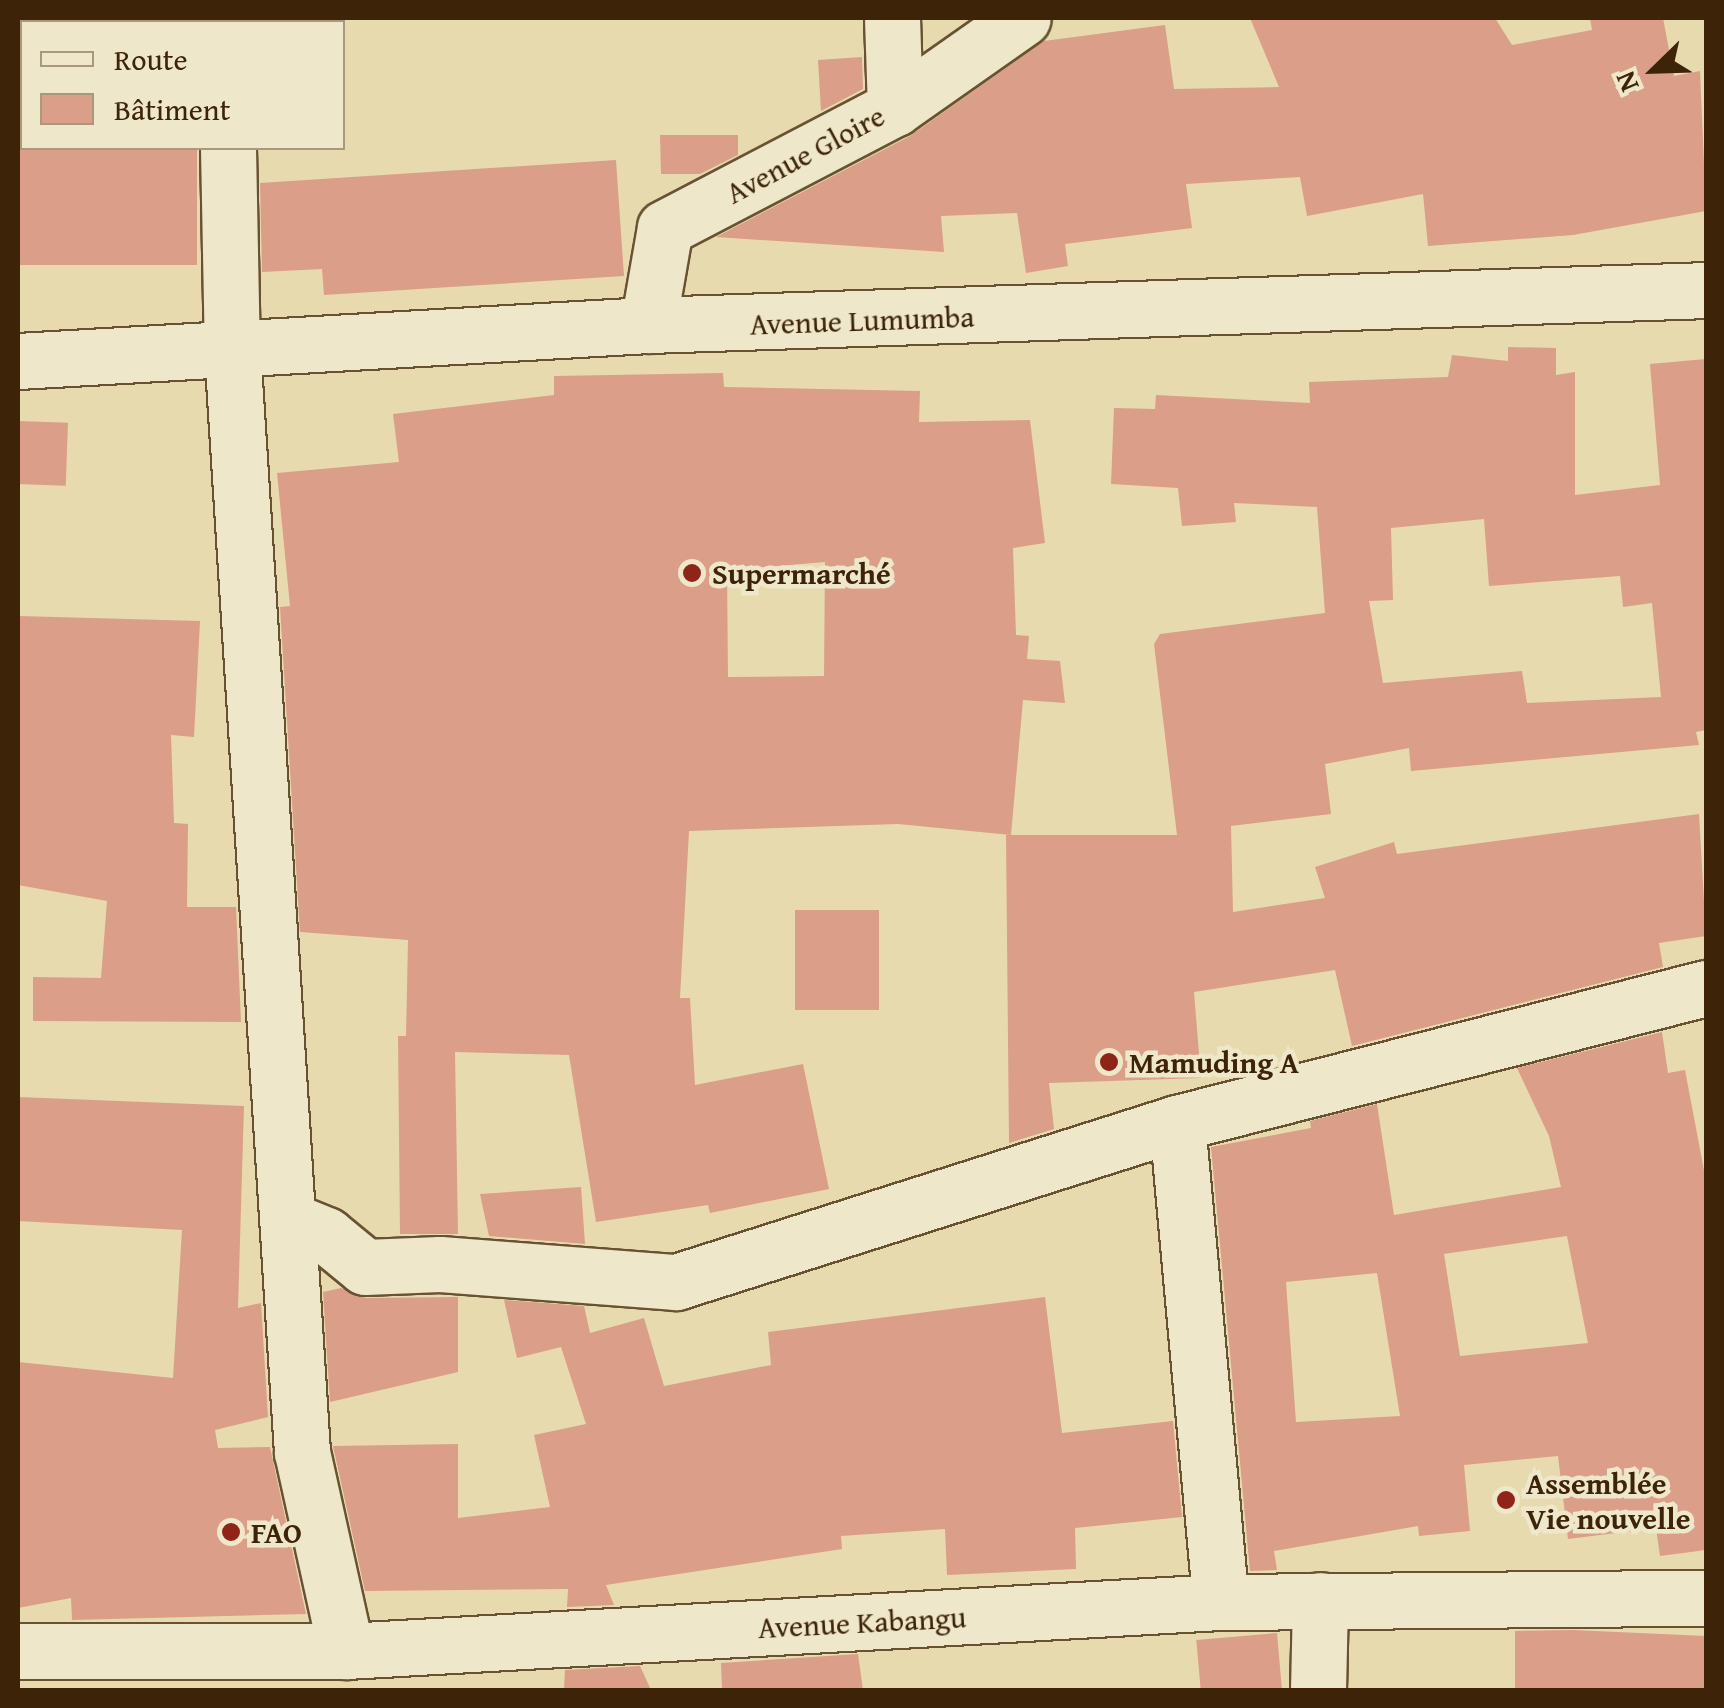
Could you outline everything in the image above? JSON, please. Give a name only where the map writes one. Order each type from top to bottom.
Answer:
[{"type":"street","points":[[892,18],[895,108]]},
{"type":"street","name":"Avenue Gloire","points":[[648,325],[665,228],[895,108],[1023,18]]},
{"type":"street","points":[[228,150],[232,348],[302,1452],[346,1650]]},
{"type":"street","name":"Avenue Lumumba","points":[[18,361],[648,325],[1706,290]]},
{"type":"street","points":[[288,1220],[326,1236],[365,1267],[440,1264],[676,1282],[1177,1123],[1706,988]]},
{"type":"street","points":[[1177,1123],[1222,1602]]},
{"type":"street","name":"Avenue Kabangu","points":[[18,1650],[346,1650],[1222,1602],[1706,1598]]},
{"type":"street","points":[[1318,1690],[1320,1600]]},
{"type":"building","points":[[1250,18],[1495,18],[1512,45],[1592,30],[1590,18],[1663,18],[1674,76],[1700,71],[1706,211],[1573,235],[1428,246],[1423,194],[1307,216],[1300,177],[1186,184],[1192,228],[1065,244],[1068,266],[1026,273],[1017,213],[941,216],[944,252],[716,237],[910,136],[1044,41],[1165,25],[1174,89],[1279,87]]},
{"type":"building","points":[[862,57],[863,89],[821,111],[818,60]]},
{"type":"building","points":[[660,135],[738,135],[738,155],[700,174],[661,174]]},
{"type":"building","points":[[18,148],[197,150],[197,265],[18,265]]},
{"type":"building","points":[[616,160],[624,276],[324,295],[322,269],[262,272],[260,183]]},
{"type":"building","points":[[1508,347],[1556,348],[1556,375],[1575,372],[1575,495],[1660,485],[1650,364],[1706,359],[1706,730],[1696,732],[1699,745],[1411,771],[1409,748],[1325,764],[1331,814],[1231,826],[1233,912],[1325,898],[1315,867],[1394,842],[1397,854],[1699,814],[1706,936],[1659,943],[1663,967],[1352,1046],[1335,970],[1194,992],[1201,1078],[1049,1083],[1054,1129],[1009,1143],[1006,835],[1177,835],[1154,644],[1160,634],[1325,613],[1317,507],[1234,503],[1236,522],[1182,526],[1178,488],[1111,484],[1114,408],[1155,409],[1156,395],[1310,403],[1309,382],[1448,377],[1452,355],[1508,361]],"holes":[[[1484,519],[1489,586],[1620,576],[1623,607],[1652,603],[1661,697],[1527,703],[1522,671],[1383,683],[1369,601],[1393,600],[1391,528]]]},
{"type":"building","points":[[723,373],[724,387],[920,391],[919,422],[1030,420],[1045,543],[1013,548],[1016,635],[1029,636],[1027,659],[1060,661],[1065,703],[1023,700],[1011,835],[898,824],[689,831],[680,998],[690,998],[695,1085],[803,1064],[829,1189],[710,1213],[708,1205],[596,1222],[569,1055],[455,1052],[458,1234],[400,1234],[398,1036],[406,1036],[408,940],[300,932],[280,607],[290,606],[277,473],[399,462],[393,414],[554,395],[554,376]],"holes":[[[825,562],[824,676],[728,677],[727,570]]]},
{"type":"building","points":[[18,421],[68,423],[66,486],[18,484]]},
{"type":"building","points":[[18,616],[200,621],[194,737],[171,735],[174,823],[188,824],[187,907],[236,907],[241,1022],[33,1021],[33,977],[101,978],[107,901],[18,885]]},
{"type":"building","points":[[795,910],[879,910],[879,1010],[795,1010]]},
{"type":"building","points":[[1662,1032],[1668,1073],[1685,1070],[1706,1181],[1706,1550],[1660,1556],[1656,1528],[1568,1539],[1558,1456],[1464,1465],[1470,1531],[1419,1536],[1418,1526],[1274,1551],[1277,1570],[1250,1571],[1211,1147],[1311,1128],[1310,1121],[1377,1104],[1394,1215],[1561,1187],[1549,1136],[1517,1068]],"holes":[[[1567,1236],[1588,1343],[1460,1356],[1444,1254]],[[1377,1273],[1400,1416],[1296,1422],[1286,1282]]]},
{"type":"building","points":[[18,1097],[244,1106],[238,1308],[261,1303],[268,1417],[215,1430],[218,1448],[270,1447],[306,1614],[72,1620],[71,1598],[18,1608],[18,1362],[173,1378],[182,1230],[18,1221]]},
{"type":"building","points":[[581,1187],[585,1244],[489,1236],[480,1194]]},
{"type":"building","points":[[341,1288],[366,1298],[458,1297],[458,1372],[330,1402],[323,1292]]},
{"type":"building","points":[[1045,1297],[1062,1433],[1173,1421],[1182,1517],[1075,1528],[1076,1569],[947,1575],[945,1529],[841,1536],[842,1549],[606,1585],[614,1605],[567,1607],[568,1589],[365,1591],[333,1446],[458,1444],[458,1518],[550,1507],[534,1435],[586,1424],[561,1347],[517,1358],[504,1300],[584,1306],[590,1333],[644,1318],[664,1386],[771,1365],[768,1332]]},
{"type":"building","points":[[1515,1631],[1706,1636],[1706,1690],[1515,1690]]},
{"type":"building","points":[[1277,1633],[1282,1690],[1201,1690],[1196,1640]]},
{"type":"building","points":[[858,1654],[863,1690],[722,1690],[721,1663]]},
{"type":"building","points":[[640,1666],[651,1690],[564,1690],[565,1670]]},
{"type":"place","name":"Supermarché","points":[[692,573]]},
{"type":"place","name":"Mamuding A","points":[[1109,1062]]},
{"type":"place","name":"Assemblée Vie nouvelle","points":[[1506,1500]]},
{"type":"place","name":"FAO","points":[[231,1532]]}]
